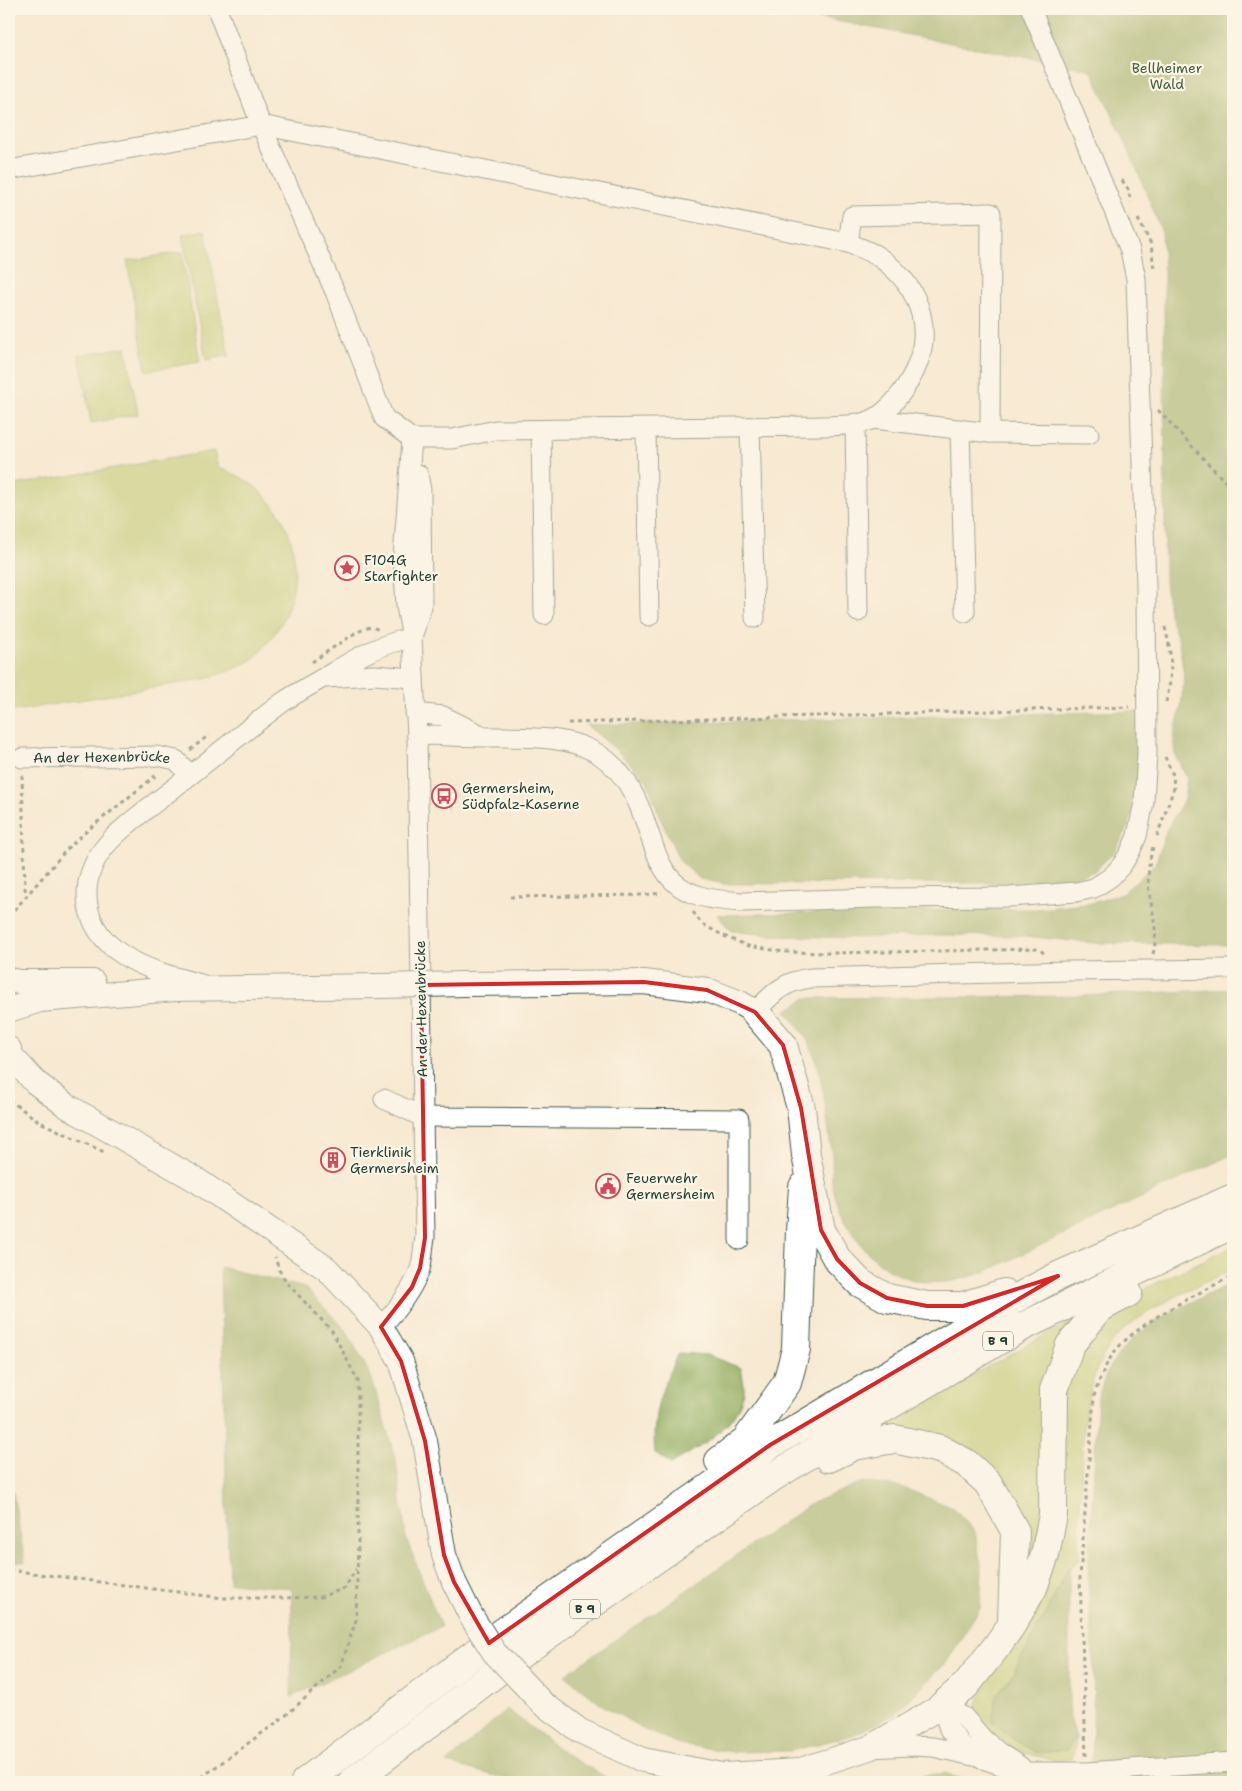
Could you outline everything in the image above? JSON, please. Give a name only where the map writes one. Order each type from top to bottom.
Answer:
[{"type":"highway","name":"B 9","points":[[755,1012],[784,1045],[801,1108],[806,1155],[821,1230],[837,1259],[860,1283],[887,1298],[926,1306],[963,1306],[1058,1276]]},
{"type":"highway","name":"B 9","points":[[646,1531],[698,1477],[746,1440],[787,1384],[796,1349],[800,1231],[806,1155]]},
{"type":"highway","name":"B 9","points":[[305,1782],[499,1635],[770,1445],[1013,1300],[1058,1276],[1233,1198]]},
{"type":"highway","name":"B 9","points":[[352,1782],[522,1653],[773,1477],[881,1410],[1018,1329],[1233,1224]]},
{"type":"highway","points":[[942,1706],[966,1685],[1011,1626],[1032,1588],[1045,1555],[1053,1515],[1054,1390],[1070,1345],[1100,1308],[1233,1238]]},
{"type":"highway","name":"B 9","points":[[773,1477],[822,1462],[854,1446],[894,1439],[940,1449],[966,1463],[988,1483],[1015,1531],[1011,1626]]},
{"type":"main road","name":"B 9","points":[[9,980],[19,982],[93,982],[175,989]]},
{"type":"main road","name":"B 9","points":[[9,1010],[40,1000],[175,989],[644,982],[707,990],[740,1003],[755,1012]]},
{"type":"main road","points":[[9,1049],[11,1056],[35,1082],[67,1106],[198,1181],[327,1269],[381,1327],[401,1361],[426,1441],[444,1555],[454,1582],[471,1616],[494,1652],[542,1703],[580,1731],[643,1760],[722,1775],[798,1771],[869,1748],[942,1706]]},
{"type":"main road","points":[[9,1078],[34,1099],[58,1114],[87,1129],[158,1158]]},
{"type":"street","points":[[9,170],[261,125],[848,243],[877,256],[898,272],[913,291],[922,316],[924,343],[918,367],[905,389],[890,406],[874,418],[854,424],[646,429],[496,430],[452,439],[412,439],[384,418],[336,294],[261,125],[217,9]]},
{"type":"street","points":[[417,736],[554,738],[590,749],[607,760],[622,776],[635,796],[661,866],[678,885],[693,894],[709,899],[741,902],[1040,896],[1094,888],[1111,877],[1122,865],[1137,836],[1144,792],[1147,754],[1146,586],[1136,279],[1130,250],[1031,9]]},
{"type":"street","points":[[848,243],[852,216],[991,213],[990,433]]},
{"type":"street","points":[[874,418],[990,433],[1089,434]]},
{"type":"street","points":[[854,424],[858,612]]},
{"type":"street","points":[[750,427],[755,618]]},
{"type":"street","points":[[646,429],[648,616]]},
{"type":"street","points":[[960,429],[964,612]]},
{"type":"street","points":[[541,430],[544,616]]},
{"type":"street","points":[[212,988],[163,973],[124,956],[111,946],[94,924],[87,905],[89,878],[108,842],[134,819],[276,707],[303,689],[370,651],[394,641],[412,638],[422,606],[422,577],[421,490],[412,439]]},
{"type":"street","name":"An der Hexenbrücke","points":[[381,1327],[397,1310],[412,1287],[420,1268],[425,1238],[417,736],[412,638]]},
{"type":"street","points":[[323,678],[374,674],[414,678]]},
{"type":"street","points":[[415,713],[443,716],[485,737]]},
{"type":"street","name":"An der Hexenbrücke","points":[[22,758],[157,756],[176,760],[186,779]]},
{"type":"street","points":[[755,1012],[782,986],[797,980],[832,977],[1068,971],[1233,969]]},
{"type":"street","points":[[384,1099],[423,1117],[739,1119],[739,1240]]},
{"type":"street","points":[[942,1706],[964,1717],[984,1740],[1030,1772]]},
{"type":"street","points":[[942,1706],[949,1729],[961,1744],[983,1760]]},
{"type":"street","points":[[869,1748],[933,1747],[1012,1770],[1030,1772],[1086,1772],[1233,1762]]},
{"type":"path","points":[[1140,403],[1153,404],[1233,490]]},
{"type":"path","points":[[567,722],[1146,707]]},
{"type":"path","points":[[22,758],[25,889],[28,894]]},
{"type":"path","points":[[9,916],[68,848],[176,760]]},
{"type":"path","points":[[510,897],[657,894],[669,891],[678,885],[692,911],[702,924],[748,946],[784,952],[831,953],[1038,949],[1068,971]]},
{"type":"path","points":[[9,1100],[40,1122],[112,1156]]},
{"type":"path","points":[[274,1252],[282,1258]]},
{"type":"path","points":[[195,1782],[284,1717],[341,1666],[356,1620],[358,1381],[332,1331],[287,1283],[278,1270]]},
{"type":"path","points":[[1086,1772],[1080,1576],[1094,1396],[1102,1373],[1110,1359],[1130,1335],[1197,1294],[1233,1276]]},
{"type":"path","points":[[9,1570],[223,1598],[282,1598],[321,1597],[345,1588],[357,1568]]},
{"type":"highlighted area","points":[[644,982],[707,990],[755,1012],[783,1045],[801,1108],[821,1230],[837,1259],[860,1283],[887,1298],[927,1306],[963,1306],[1058,1276],[770,1445],[489,1643],[454,1582],[444,1555],[425,1441],[401,1361],[381,1327],[412,1287],[420,1268],[425,1238],[421,985]]},
{"type":"green space","name":"Bellheimer Wald","points":[[774,9],[1233,9],[1233,945],[1094,943],[1023,936],[939,935],[856,938],[778,936],[731,931],[717,915],[1036,909],[1088,904],[1122,894],[1155,864],[1167,829],[1184,800],[1187,778],[1175,755],[1174,736],[1181,707],[1184,676],[1179,642],[1169,614],[1165,581],[1164,272],[1162,232],[1129,150],[1091,70]]},
{"type":"green space","points":[[205,230],[229,356],[206,360],[182,235]]},
{"type":"green space","points":[[182,252],[200,362],[146,371],[127,261]]},
{"type":"green space","points":[[126,347],[138,414],[91,423],[79,355]]},
{"type":"green space","points":[[214,451],[218,468],[244,479],[265,496],[281,516],[291,540],[295,565],[293,591],[284,617],[269,641],[256,656],[246,663],[205,679],[9,712],[9,486]]},
{"type":"green space","points":[[1138,711],[1137,790],[1129,826],[1114,852],[1095,871],[1061,881],[992,883],[724,884],[700,879],[680,861],[661,820],[647,781],[613,747],[586,725]]},
{"type":"green space","points":[[1233,989],[1233,1154],[987,1271],[960,1279],[943,1282],[922,1282],[903,1276],[885,1267],[856,1239],[845,1221],[832,1183],[832,1156],[825,1106],[821,1080],[814,1055],[806,1037],[786,1011],[806,998],[1079,996]]},
{"type":"green space","points":[[1233,1246],[1233,1269],[1171,1299],[1136,1320],[1119,1334],[1106,1351],[1097,1369],[1090,1389],[1086,1410],[1081,1474],[1078,1561],[1060,1583],[1048,1610],[1024,1654],[996,1696],[1067,1750],[1076,1737],[1074,1752],[1071,1759],[1057,1761],[1025,1753],[1011,1747],[984,1727],[976,1707],[985,1682],[998,1667],[1025,1627],[1069,1364],[1121,1300]]},
{"type":"green space","points":[[220,1267],[305,1288],[346,1330],[371,1376],[396,1461],[406,1538],[441,1627],[291,1697],[292,1588],[229,1583]]},
{"type":"green space","points":[[1233,1283],[1233,1782],[1090,1782],[1092,1772],[1094,1673],[1088,1578],[1098,1397],[1114,1360],[1142,1332],[1171,1313]]},
{"type":"green space","points":[[1077,1317],[1032,1578],[1004,1490],[875,1430]]},
{"type":"green space","points":[[678,1353],[707,1355],[741,1368],[744,1392],[740,1405],[725,1426],[705,1443],[671,1464],[655,1453],[654,1439],[659,1401]]},
{"type":"green space","points":[[862,1482],[901,1487],[954,1508],[975,1532],[982,1570],[980,1608],[946,1663],[894,1715],[853,1735],[791,1751],[732,1752],[679,1744],[645,1730],[599,1703],[565,1675],[812,1503]]},
{"type":"green space","points":[[12,1487],[25,1562],[9,1562],[9,1491]]},
{"type":"green space","points":[[1069,1567],[1069,1714],[1076,1737],[1067,1750],[1037,1753],[1014,1740],[992,1721],[996,1696],[1009,1680],[1048,1610]]},
{"type":"green space","points":[[507,1709],[568,1756],[615,1782],[518,1782],[447,1763]]},
{"type":"green space","points":[[945,1773],[970,1782],[899,1782],[926,1775]]},
{"type":"place","name":"F104G Starfighter","points":[[347,568]]},
{"type":"place","name":"Germersheim, Südpfalz-Kaserne","points":[[444,796]]},
{"type":"place","name":"Tierklinik Germersheim","points":[[333,1160]]},
{"type":"place","name":"Feuerwehr Germersheim","points":[[608,1186]]}]
